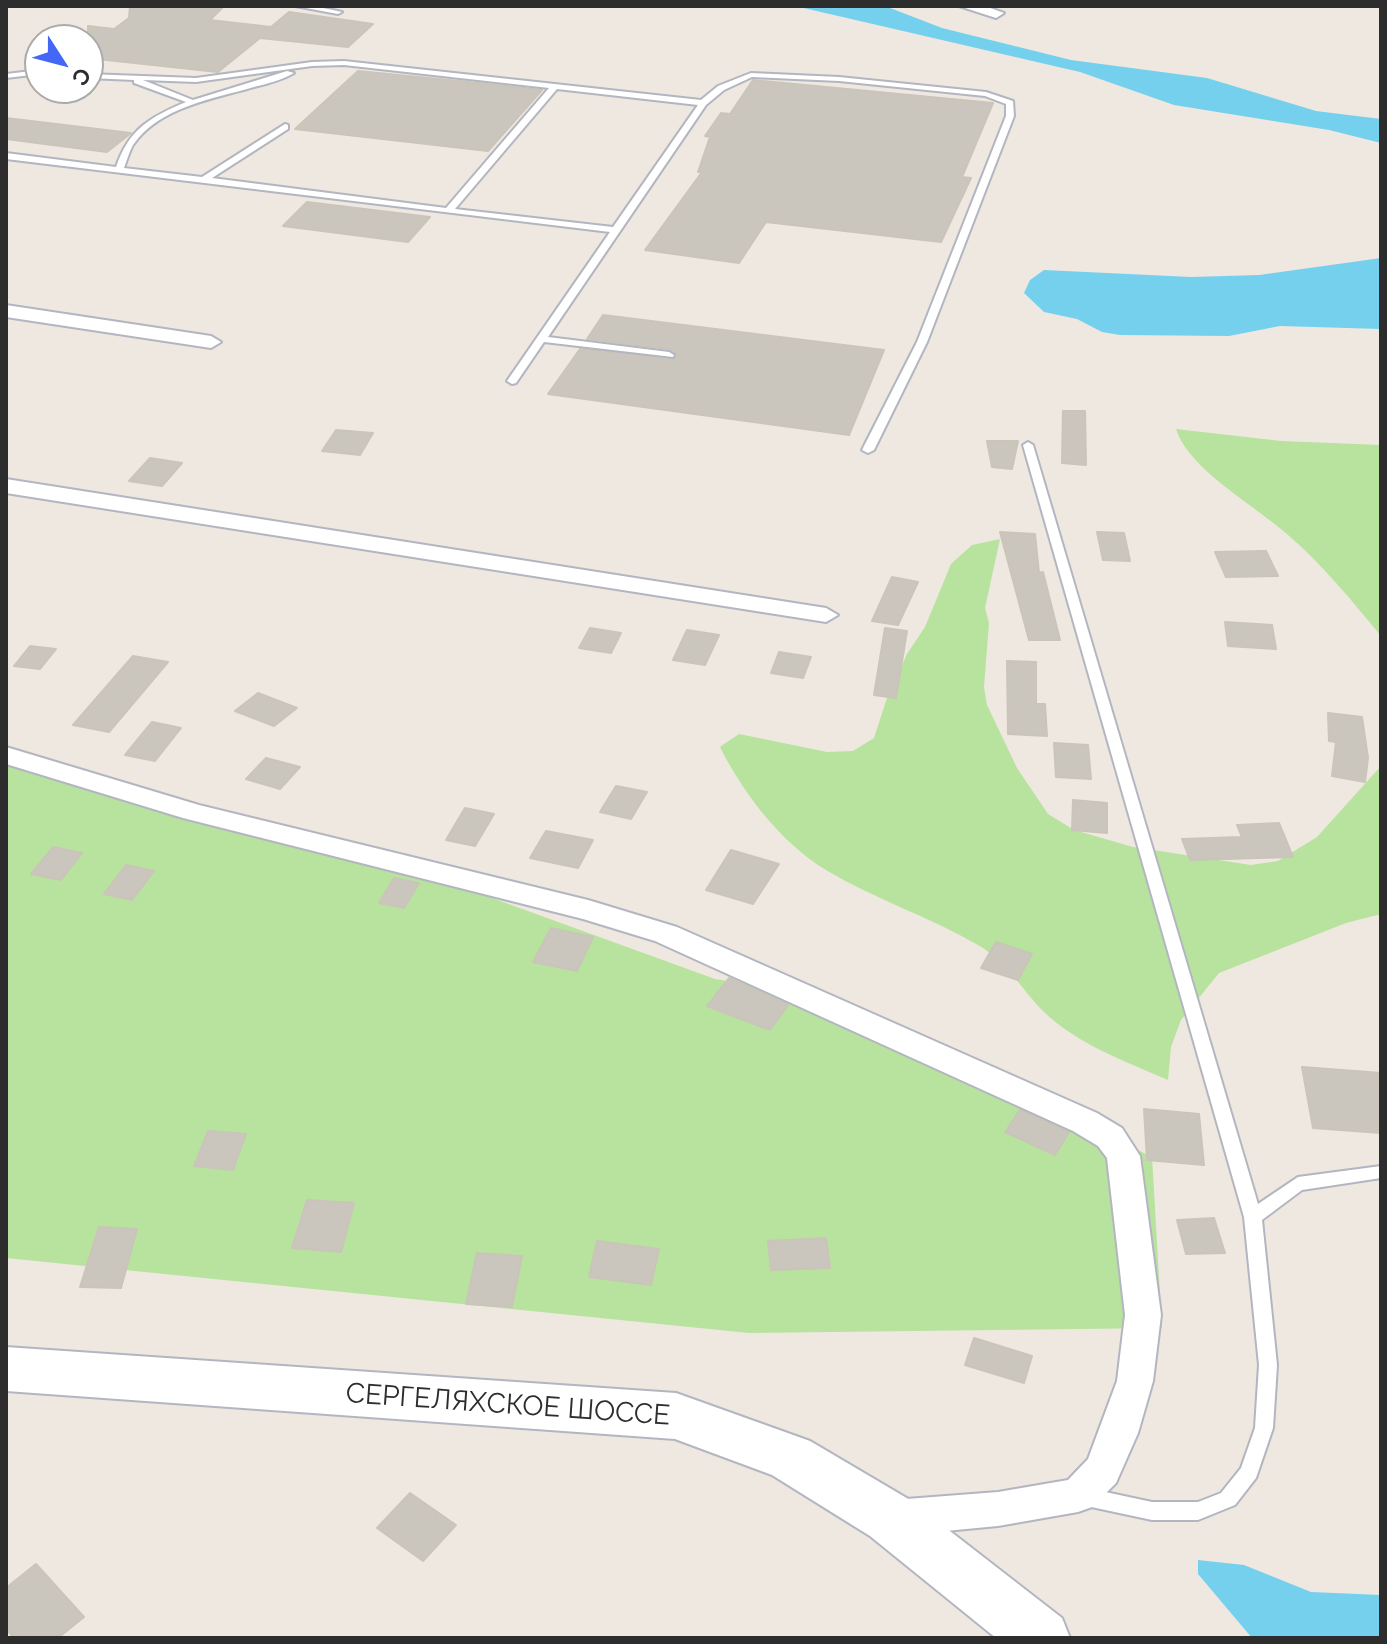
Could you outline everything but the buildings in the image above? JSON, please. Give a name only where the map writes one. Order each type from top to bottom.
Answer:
[{"type":"main road","name":"СЕРГЕЛЯХСКОЕ ШОССЕ","points":[[6,1369],[676,1416],[791,1458],[890,1518],[1041,1638]]},
{"type":"street","points":[[966,6],[996,13]]},
{"type":"street","points":[[6,311],[211,342]]},
{"type":"street","points":[[6,486],[826,615]]},
{"type":"street","points":[[6,755],[193,812],[588,910],[666,934],[1085,1122],[1110,1137],[1123,1156],[1143,1315],[1135,1381],[1119,1433],[1102,1471],[1078,1495],[998,1509],[890,1518]]},
{"type":"lane","points":[[299,6],[338,12]]},
{"type":"lane","points":[[119,170],[122,151],[148,125],[189,100],[260,86],[312,64]]},
{"type":"lane","points":[[104,77],[196,80],[312,64],[399,68],[703,103]]},
{"type":"lane","points":[[512,381],[703,103],[721,88],[751,75],[839,79],[986,94],[1010,103],[1010,116],[922,342],[868,450]]},
{"type":"lane","points":[[132,79],[189,100]]},
{"type":"lane","points":[[448,211],[554,88]]},
{"type":"lane","points":[[204,180],[285,127]]},
{"type":"lane","points":[[6,156],[616,230]]},
{"type":"lane","points":[[542,339],[669,355]]},
{"type":"lane","points":[[1028,445],[1253,1217],[1268,1365],[1264,1428],[1249,1472],[1228,1499],[1198,1511],[1152,1511],[1078,1495]]},
{"type":"lane","points":[[1253,1217],[1298,1184],[1381,1172]]},
{"type":"green space","points":[[1176,429],[1281,441],[1381,445],[1381,636],[1301,547],[1194,459]]},
{"type":"green space","points":[[1000,539],[985,608],[989,623],[984,687],[987,705],[1017,768],[1048,814],[1074,830],[1133,847],[1251,865],[1278,861],[1317,837],[1381,766],[1381,914],[1346,923],[1219,973],[1181,1020],[1171,1047],[1168,1080],[1070,1033],[1042,1010],[988,951],[844,880],[809,859],[765,816],[720,747],[739,734],[827,752],[853,751],[874,738],[886,701],[907,654],[925,627],[951,564],[972,545]]},
{"type":"green space","points":[[6,754],[448,882],[715,979],[787,990],[896,1030],[1152,1157],[1162,1328],[749,1333],[6,1258]]},
{"type":"water","points":[[795,6],[885,6],[942,28],[1071,60],[1207,78],[1316,111],[1381,119],[1381,143],[1329,130],[1174,105],[1080,72]]},
{"type":"water","points":[[1381,258],[1381,329],[1280,326],[1229,336],[1120,335],[1102,332],[1077,319],[1044,312],[1024,293],[1030,280],[1044,270],[1191,277],[1259,275]]},
{"type":"water","points":[[1198,1560],[1244,1565],[1311,1592],[1381,1595],[1381,1638],[1252,1638],[1198,1574]]}]
